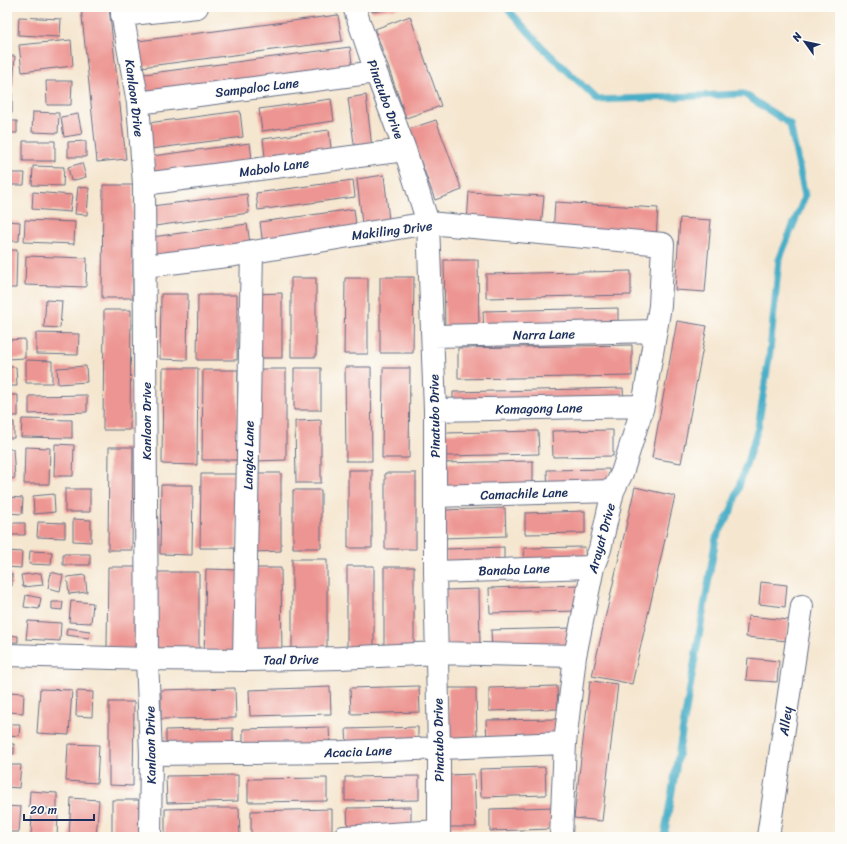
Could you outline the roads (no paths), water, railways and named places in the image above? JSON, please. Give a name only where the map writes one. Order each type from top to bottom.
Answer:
[{"type":"street","points":[[122,11],[197,7]]},
{"type":"street","name":"Pinatubo Drive","points":[[354,7],[405,150],[428,224],[435,410],[435,572],[439,748],[439,834]]},
{"type":"street","name":"Kanlaon Drive","points":[[122,11],[138,103],[144,184],[147,659],[151,754],[150,837]]},
{"type":"street","name":"Sampaloc Lane","points":[[138,103],[376,72]]},
{"type":"street","name":"Mabolo Lane","points":[[144,184],[405,150]]},
{"type":"street","name":"Makiling Drive","points":[[145,266],[428,224],[664,244]]},
{"type":"street","name":"Arayat Drive","points":[[561,837],[565,743],[575,656],[593,567],[600,549],[613,491],[622,473],[643,406],[660,306],[664,244]]},
{"type":"street","name":"Langka Lane","points":[[244,660],[252,251]]},
{"type":"street","name":"Narra Lane","points":[[433,336],[655,331]]},
{"type":"street","name":"Kamagong Lane","points":[[435,410],[643,406]]},
{"type":"street","name":"Camachile Lane","points":[[435,496],[613,491]]},
{"type":"street","name":"Banaba Lane","points":[[435,572],[593,567]]},
{"type":"street","name":"Alley","points":[[768,837],[802,606]]},
{"type":"street","name":"Taal Drive","points":[[7,656],[244,660],[340,658],[437,653],[575,656]]},
{"type":"street","name":"Acacia Lane","points":[[151,754],[341,752],[565,743]]},
{"type":"street","points":[[344,837],[439,834]]},
{"type":"waterway","points":[[506,7],[543,48],[598,100],[744,94],[790,124],[805,196],[779,260],[770,351],[758,428],[731,511],[716,538],[664,837]]}]
